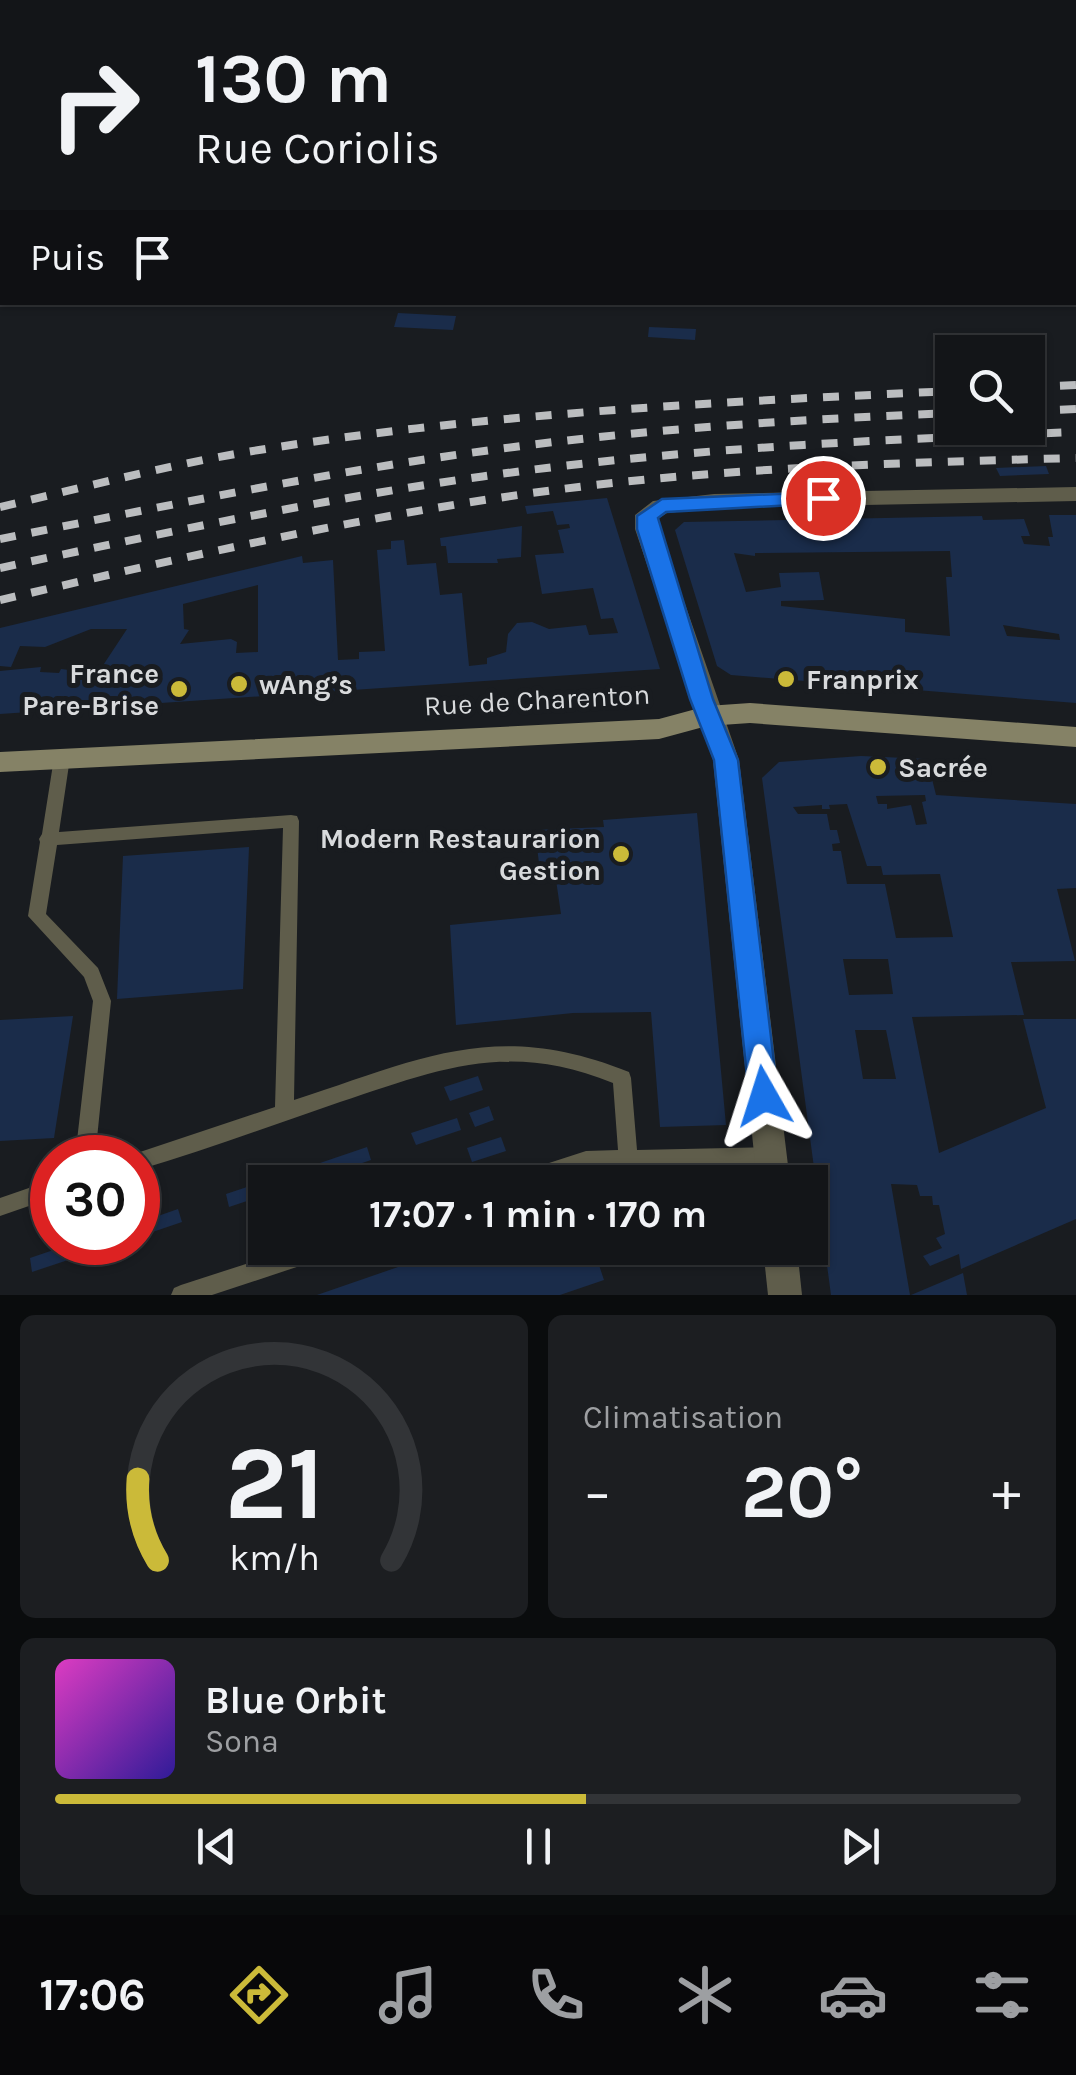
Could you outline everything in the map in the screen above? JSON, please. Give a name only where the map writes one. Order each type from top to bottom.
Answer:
[{"type":"main road","name":"Rue de Charenton","points":[[0,762],[659,729],[708,716],[750,714],[1076,736]]},
{"type":"street","points":[[772,1165],[726,760],[647,529],[647,516],[662,506],[714,501],[1076,494]]},
{"type":"street","points":[[782,1265],[785,1295]]},
{"type":"lane","points":[[62,758],[36,916],[92,973],[102,1001],[87,1135]]},
{"type":"lane","points":[[47,839],[292,821],[284,1112]]},
{"type":"lane","points":[[160,1154],[438,1061],[478,1052],[538,1054],[573,1060],[622,1078],[628,1159]]},
{"type":"lane","points":[[571,1165],[586,1160],[628,1159],[714,1165]]},
{"type":"lane","points":[[0,1207],[30,1197]]},
{"type":"lane","points":[[181,1295],[272,1265]]},
{"type":"building","points":[[398,313],[456,316],[453,330],[394,327]]},
{"type":"building","points":[[649,327],[696,329],[695,340],[648,337]]},
{"type":"building","points":[[1046,466],[1049,474],[1000,476],[996,468]]},
{"type":"building","points":[[607,498],[660,669],[0,714],[0,671],[41,667],[40,672],[59,673],[73,664],[91,667],[87,674],[96,676],[127,629],[91,629],[45,647],[20,646],[11,667],[0,666],[0,628],[302,556],[303,563],[333,560],[338,660],[359,659],[359,652],[385,651],[377,550],[391,549],[391,541],[404,540],[407,565],[436,563],[440,595],[462,593],[469,666],[487,664],[487,658],[506,652],[508,634],[517,623],[532,622],[549,629],[586,625],[589,635],[618,633],[613,618],[601,619],[593,588],[542,594],[535,555],[564,553],[558,530],[570,528],[569,524],[557,525],[553,511],[527,514],[525,506]],"holes":[[[258,585],[258,652],[236,653],[237,642],[231,639],[180,644],[189,630],[184,629],[183,604]]]},
{"type":"building","points":[[1049,515],[1076,515],[1076,703],[731,675],[717,666],[675,530],[684,522],[982,516],[983,520],[1024,519],[1030,536],[1021,536],[1024,544],[1050,546],[1048,537],[1053,537]],"holes":[[[950,551],[952,577],[946,577],[950,636],[905,632],[905,619],[781,606],[781,601],[824,600],[819,572],[779,573],[781,587],[746,592],[734,553],[755,556]],[[1003,625],[1059,634],[1060,640],[1007,636]]]},
{"type":"building","points":[[522,526],[521,557],[497,559],[498,563],[448,563],[446,546],[441,546],[440,538]]},
{"type":"building","points":[[861,756],[927,759],[936,795],[1076,804],[1076,888],[1057,889],[1075,961],[1011,962],[1024,1015],[912,1017],[939,1153],[1046,1108],[1023,1019],[1076,1019],[1076,1219],[961,1269],[959,1254],[930,1266],[923,1256],[942,1248],[936,1238],[945,1234],[939,1205],[933,1205],[932,1196],[920,1196],[917,1185],[891,1184],[910,1295],[831,1295],[827,1265],[828,1165],[814,1165],[762,778],[779,762]],"holes":[[[925,795],[926,801],[922,802],[927,824],[916,825],[911,805],[887,809],[887,804],[878,804],[876,796]],[[847,804],[867,866],[881,866],[883,875],[940,874],[953,937],[896,938],[885,884],[847,884],[841,851],[833,851],[832,844],[840,843],[837,830],[830,830],[827,814],[798,814],[793,807],[822,805],[822,809],[830,809],[829,805]],[[843,959],[888,959],[893,994],[849,995]],[[855,1030],[886,1030],[896,1079],[863,1079]]]},
{"type":"building","points":[[697,813],[726,1125],[660,1127],[651,1012],[573,1013],[456,1025],[450,925],[561,914],[556,880],[541,880],[535,830],[604,827],[603,820]]},
{"type":"building","points":[[249,847],[243,989],[117,999],[123,856]]},
{"type":"building","points":[[73,1016],[54,1135],[0,1141],[0,1020]]},
{"type":"building","points":[[478,1076],[483,1090],[450,1101],[444,1087]]},
{"type":"building","points":[[489,1106],[494,1120],[475,1127],[469,1113]]},
{"type":"building","points":[[457,1118],[461,1130],[416,1145],[411,1133]]},
{"type":"building","points":[[501,1137],[506,1151],[472,1162],[467,1148]]},
{"type":"building","points":[[367,1147],[371,1160],[356,1165],[320,1163]]},
{"type":"building","points":[[248,1187],[248,1201],[229,1207],[226,1194]]},
{"type":"building","points":[[178,1209],[182,1222],[160,1230],[160,1215]]},
{"type":"building","points":[[31,1265],[53,1265],[32,1272]]},
{"type":"building","points":[[404,1265],[599,1265],[604,1280],[560,1295],[317,1295]]},
{"type":"building","points":[[963,1273],[967,1295],[911,1295]]},
{"type":"railway","points":[[1045,386],[1076,385]]},
{"type":"railway","points":[[0,507],[226,456],[345,437],[518,418],[935,392]]},
{"type":"railway","points":[[1045,410],[1076,409]]},
{"type":"railway","points":[[0,539],[320,477],[514,447],[733,425],[935,414]]},
{"type":"railway","points":[[0,568],[330,501],[530,470],[734,450],[1076,432]]},
{"type":"railway","points":[[0,600],[323,529],[518,495],[727,473],[1076,458]]},
{"type":"place","name":"Franprix","points":[[786,679]]},
{"type":"place","name":"wAng’s","points":[[239,684]]},
{"type":"place","name":"France Pare-Brise","points":[[179,689]]},
{"type":"place","name":"Sacrée","points":[[878,767]]},
{"type":"place","name":"Modern Restaurarion Gestion","points":[[621,854]]},
{"type":"route","points":[[764,1096],[726,760],[702,699],[647,529],[647,516],[662,506],[823,498]]}]
